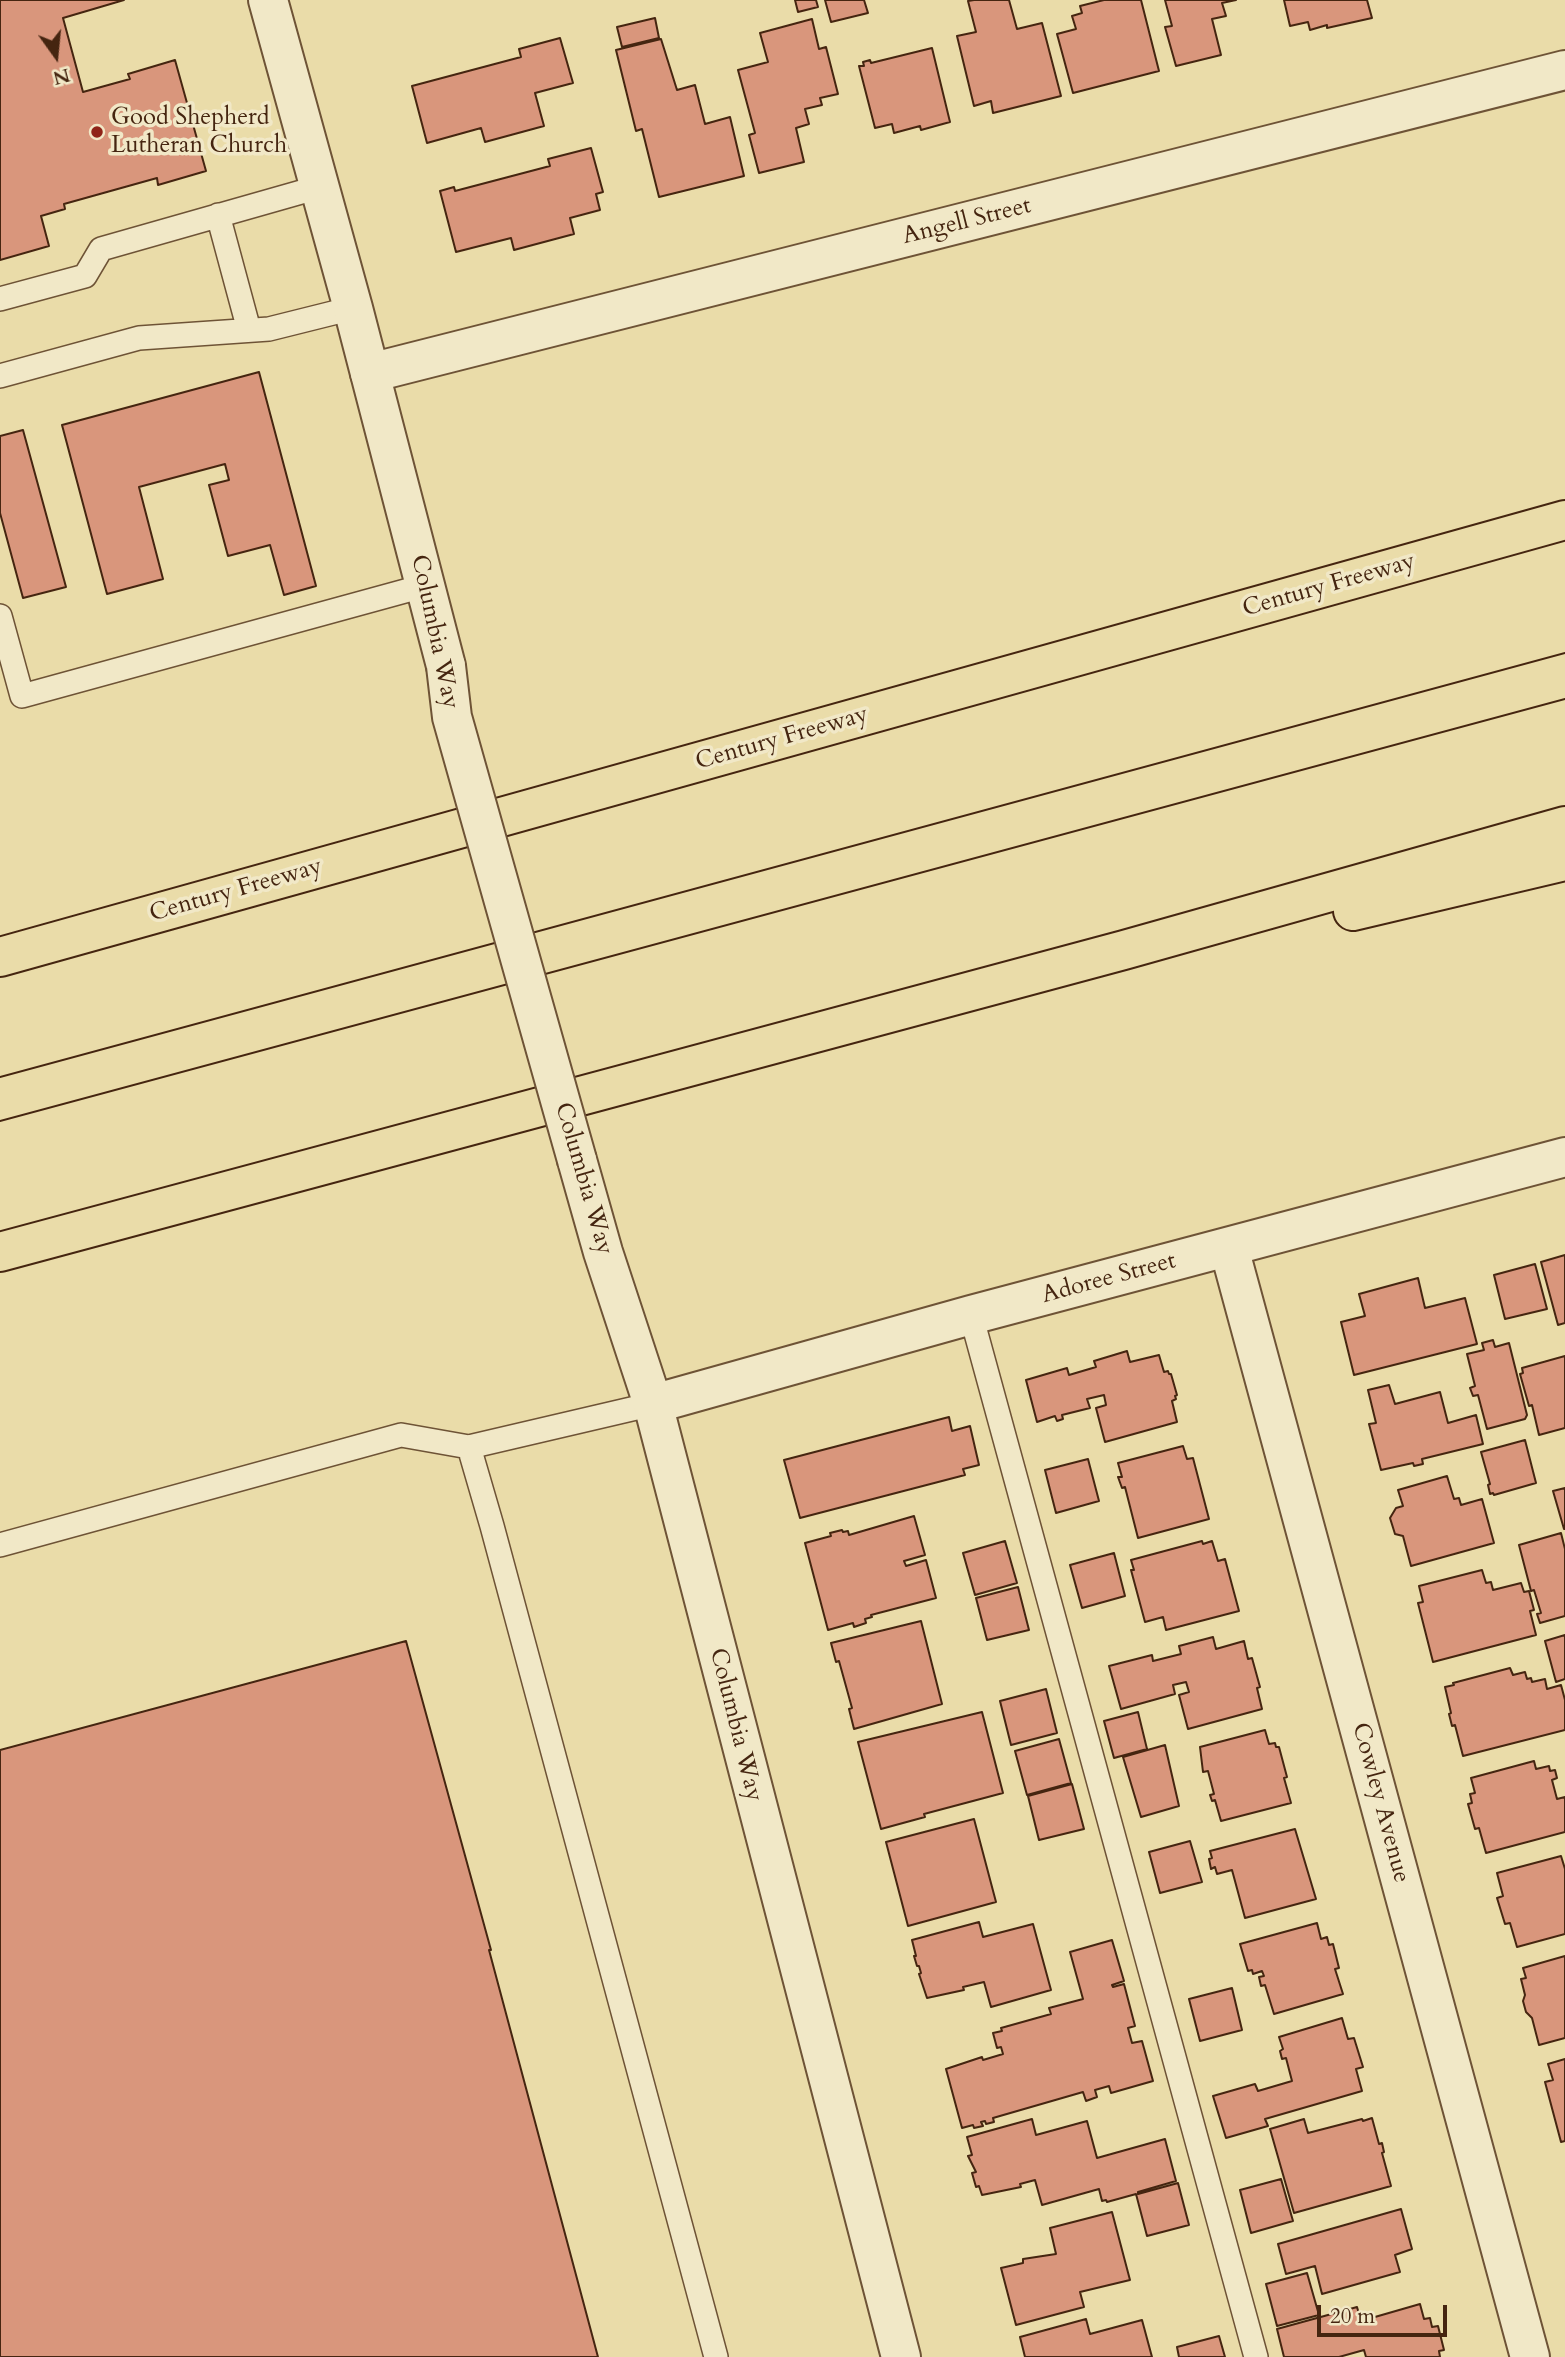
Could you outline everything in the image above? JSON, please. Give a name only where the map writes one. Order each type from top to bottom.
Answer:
[{"type":"highway","name":"Century Freeway","points":[[0,957],[1565,520]]},
{"type":"highway","points":[[0,1252],[1124,950],[1565,826]]},
{"type":"highway","points":[[1124,950],[1217,943],[1565,862]]},
{"type":"street","name":"Columbia Way","points":[[268,0],[427,585],[446,666],[452,717],[603,1252],[653,1404],[901,2357]]},
{"type":"street","name":"Angell Street","points":[[370,373],[1565,70]]},
{"type":"street","name":"Adoree Street","points":[[653,1404],[971,1315],[1565,1157]]},
{"type":"street","name":"Cowley Avenue","points":[[1229,1248],[1530,2357]]},
{"type":"lane","points":[[0,299],[85,276],[101,249],[319,187]]},
{"type":"lane","points":[[218,215],[249,330]]},
{"type":"lane","points":[[0,376],[139,338],[269,330],[353,309]]},
{"type":"lane","points":[[0,616],[22,695],[427,585]]},
{"type":"lane","points":[[971,1315],[1256,2357]]},
{"type":"lane","points":[[0,1545],[401,1435],[469,1447],[653,1404]]},
{"type":"lane","points":[[469,1447],[716,2357]]},
{"type":"building","name":"Good Shepherd Lutheran Church","points":[[0,0],[124,0],[63,18],[83,92],[130,79],[128,74],[175,60],[206,171],[158,185],[157,178],[64,204],[65,209],[41,216],[49,246],[0,260]]},
{"type":"building","points":[[795,0],[816,0],[818,7],[798,12]]},
{"type":"building","points":[[825,0],[864,0],[868,13],[831,22]]},
{"type":"building","points":[[1009,0],[1017,29],[1042,23],[1061,96],[993,113],[991,101],[974,106],[957,36],[976,32],[968,1]]},
{"type":"building","points":[[1104,0],[1141,0],[1159,71],[1073,93],[1057,34],[1076,29],[1072,16],[1082,13],[1080,6]]},
{"type":"building","points":[[1165,0],[1236,0],[1222,3],[1226,16],[1212,19],[1221,55],[1176,66],[1165,27],[1172,26]]},
{"type":"building","points":[[1284,0],[1367,0],[1372,18],[1310,30],[1308,22],[1290,26]]},
{"type":"building","points":[[655,18],[659,38],[622,47],[617,27]]},
{"type":"building","points":[[812,19],[819,49],[826,47],[838,94],[820,98],[822,105],[805,109],[809,124],[796,128],[804,162],[759,173],[749,135],[755,133],[738,70],[768,62],[760,33]]},
{"type":"building","points":[[560,38],[573,83],[535,93],[544,126],[485,142],[481,128],[427,143],[412,86],[521,57],[519,49]]},
{"type":"building","points":[[661,39],[677,90],[695,85],[705,124],[730,117],[744,176],[659,197],[642,129],[636,131],[616,50]]},
{"type":"building","points":[[932,48],[950,122],[921,130],[920,126],[894,133],[892,124],[875,128],[859,66],[864,66],[863,62],[870,60],[871,63]]},
{"type":"building","points":[[591,148],[603,192],[596,194],[600,210],[570,218],[574,234],[514,250],[511,238],[456,252],[440,191],[454,187],[455,191],[550,166],[548,159]]},
{"type":"building","points":[[259,372],[316,586],[284,595],[270,545],[228,556],[209,485],[229,480],[225,464],[139,487],[163,579],[107,594],[62,425]]},
{"type":"building","points":[[23,430],[66,587],[23,598],[0,513],[0,436]]},
{"type":"building","points":[[1565,1255],[1565,1323],[1558,1325],[1541,1262]]},
{"type":"building","points":[[1535,1264],[1547,1309],[1505,1319],[1494,1275]]},
{"type":"building","points":[[1418,1278],[1425,1308],[1465,1298],[1477,1344],[1354,1375],[1341,1322],[1365,1316],[1359,1294]]},
{"type":"building","points":[[1493,1340],[1495,1347],[1509,1343],[1527,1415],[1525,1419],[1487,1429],[1478,1395],[1473,1396],[1470,1388],[1475,1386],[1467,1354],[1484,1350],[1482,1343]]},
{"type":"building","points":[[1127,1351],[1130,1362],[1159,1355],[1164,1372],[1171,1374],[1177,1395],[1172,1401],[1177,1422],[1105,1442],[1096,1408],[1106,1405],[1104,1395],[1087,1399],[1090,1408],[1062,1415],[1063,1419],[1057,1421],[1055,1416],[1037,1422],[1026,1380],[1067,1368],[1069,1375],[1096,1367],[1094,1361]]},
{"type":"building","points":[[1565,1356],[1565,1428],[1539,1435],[1532,1405],[1529,1406],[1520,1374],[1523,1373],[1522,1368]]},
{"type":"building","points":[[1389,1385],[1395,1404],[1440,1392],[1448,1423],[1476,1415],[1483,1444],[1422,1459],[1423,1464],[1414,1466],[1413,1463],[1381,1470],[1369,1424],[1376,1423],[1368,1390]]},
{"type":"building","points":[[949,1417],[952,1431],[970,1426],[979,1465],[963,1469],[965,1475],[800,1518],[784,1460]]},
{"type":"building","points":[[1525,1440],[1536,1483],[1490,1494],[1481,1452]]},
{"type":"building","points":[[1183,1446],[1187,1459],[1193,1458],[1209,1519],[1138,1538],[1125,1487],[1122,1488],[1118,1477],[1122,1477],[1118,1463]]},
{"type":"building","points":[[1088,1459],[1099,1501],[1056,1513],[1045,1470]]},
{"type":"building","points":[[1447,1476],[1454,1499],[1459,1498],[1461,1505],[1482,1499],[1494,1543],[1411,1566],[1403,1536],[1395,1534],[1390,1518],[1396,1508],[1403,1506],[1398,1490]]},
{"type":"building","points":[[1565,1488],[1565,1529],[1564,1529],[1553,1491]]},
{"type":"building","points":[[914,1516],[925,1555],[904,1561],[906,1566],[926,1560],[936,1598],[871,1615],[872,1617],[865,1619],[866,1623],[854,1627],[853,1623],[828,1630],[805,1543],[842,1530],[848,1531],[849,1535]]},
{"type":"building","points":[[1561,1533],[1565,1549],[1565,1616],[1540,1623],[1537,1614],[1541,1613],[1534,1590],[1531,1591],[1519,1545]]},
{"type":"building","points":[[1005,1541],[1017,1583],[975,1595],[963,1553]]},
{"type":"building","points":[[1202,1541],[1203,1544],[1212,1541],[1218,1561],[1225,1559],[1239,1611],[1166,1630],[1163,1617],[1145,1622],[1131,1570],[1134,1570],[1131,1560]]},
{"type":"building","points":[[1114,1553],[1125,1596],[1082,1608],[1070,1565]]},
{"type":"building","points":[[1482,1570],[1486,1583],[1491,1582],[1493,1590],[1521,1583],[1524,1592],[1529,1591],[1534,1610],[1530,1611],[1536,1635],[1433,1662],[1418,1603],[1423,1602],[1419,1586]]},
{"type":"building","points":[[1018,1587],[1029,1630],[987,1640],[976,1598]]},
{"type":"building","points":[[921,1621],[942,1704],[854,1729],[849,1709],[852,1708],[831,1643]]},
{"type":"building","points":[[1565,1635],[1565,1679],[1556,1682],[1545,1641]]},
{"type":"building","points":[[1213,1637],[1216,1649],[1244,1641],[1248,1659],[1252,1658],[1260,1687],[1257,1688],[1262,1709],[1188,1729],[1179,1695],[1189,1692],[1186,1682],[1173,1685],[1175,1694],[1121,1709],[1109,1666],[1152,1655],[1153,1661],[1181,1654],[1179,1646]]},
{"type":"building","points":[[406,1641],[598,2357],[0,2357],[0,1750]]},
{"type":"building","points":[[1510,1668],[1513,1675],[1525,1672],[1527,1679],[1531,1678],[1532,1682],[1545,1679],[1547,1689],[1561,1685],[1565,1700],[1565,1730],[1463,1756],[1455,1725],[1452,1726],[1445,1687]]},
{"type":"building","points":[[1046,1689],[1057,1733],[1011,1745],[1000,1701]]},
{"type":"building","points":[[982,1712],[1003,1793],[924,1814],[925,1817],[881,1829],[858,1742]]},
{"type":"building","points":[[1138,1712],[1147,1749],[1114,1758],[1104,1721]]},
{"type":"building","points":[[1265,1730],[1269,1744],[1275,1743],[1276,1747],[1279,1747],[1291,1803],[1221,1821],[1215,1800],[1212,1801],[1210,1795],[1214,1794],[1208,1771],[1203,1772],[1200,1747]]},
{"type":"building","points":[[1059,1739],[1071,1783],[1027,1795],[1015,1751]]},
{"type":"building","points":[[1165,1745],[1179,1806],[1141,1817],[1123,1757]]},
{"type":"building","points":[[1534,1761],[1536,1769],[1549,1766],[1550,1771],[1555,1770],[1557,1778],[1552,1780],[1557,1799],[1565,1797],[1565,1832],[1486,1853],[1468,1804],[1472,1803],[1470,1794],[1475,1793],[1471,1778]]},
{"type":"building","points":[[1072,1784],[1084,1829],[1039,1840],[1028,1796]]},
{"type":"building","points":[[974,1819],[996,1902],[908,1926],[886,1842]]},
{"type":"building","points":[[1295,1829],[1316,1899],[1245,1918],[1232,1870],[1217,1874],[1215,1867],[1211,1869],[1210,1851]]},
{"type":"building","points":[[1190,1841],[1202,1882],[1160,1893],[1149,1852]]},
{"type":"building","points":[[1561,1856],[1565,1869],[1565,1934],[1517,1947],[1510,1923],[1505,1924],[1497,1898],[1503,1896],[1497,1873]]},
{"type":"building","points":[[979,1922],[983,1937],[1033,1924],[1051,1990],[991,2007],[984,1982],[963,1987],[964,1990],[927,1998],[912,1940]]},
{"type":"building","points":[[1317,1923],[1321,1939],[1327,1937],[1329,1945],[1333,1944],[1339,1968],[1335,1969],[1343,1994],[1274,2014],[1265,1985],[1261,1986],[1259,1977],[1264,1976],[1262,1971],[1253,1974],[1252,1970],[1248,1971],[1240,1944]]},
{"type":"building","points":[[1112,1940],[1124,1981],[1112,1985],[1124,1984],[1135,2026],[1128,2028],[1132,2043],[1142,2041],[1153,2081],[1111,2093],[1109,2086],[1095,2090],[1097,2097],[1086,2101],[1083,2092],[993,2118],[994,2122],[981,2122],[983,2126],[962,2128],[946,2069],[982,2057],[983,2060],[1003,2054],[1001,2047],[997,2048],[993,2033],[1002,2031],[1001,2028],[1051,2014],[1049,2008],[1083,1999],[1070,1952]]},
{"type":"building","points":[[1565,1956],[1565,2038],[1539,2045],[1532,2018],[1526,2012],[1523,2001],[1525,1995],[1521,1979],[1526,1978],[1523,1968]]},
{"type":"building","points":[[1232,1988],[1242,2030],[1200,2041],[1189,1999]]},
{"type":"building","points":[[1342,2018],[1348,2039],[1354,2038],[1363,2067],[1356,2069],[1362,2091],[1265,2119],[1268,2126],[1226,2138],[1213,2096],[1255,2084],[1258,2091],[1292,2081],[1286,2058],[1282,2059],[1280,2051],[1283,2049],[1279,2037]]},
{"type":"building","points":[[1565,2059],[1565,2141],[1561,2142],[1545,2082],[1553,2080],[1548,2064]]},
{"type":"building","points":[[1372,2118],[1379,2144],[1382,2143],[1391,2186],[1294,2213],[1270,2129],[1304,2119],[1308,2133]]},
{"type":"building","points":[[1032,2119],[1036,2135],[1087,2121],[1097,2158],[1165,2139],[1176,2181],[1138,2194],[1178,2183],[1189,2225],[1147,2236],[1136,2194],[1107,2202],[1102,2201],[1099,2189],[1042,2205],[1035,2180],[1020,2184],[1021,2187],[982,2195],[979,2186],[976,2187],[972,2173],[976,2172],[968,2156],[972,2155],[967,2137]]},
{"type":"building","points":[[1281,2179],[1293,2221],[1251,2233],[1240,2190]]},
{"type":"building","points":[[1401,2209],[1412,2249],[1395,2255],[1400,2272],[1322,2294],[1315,2266],[1286,2274],[1278,2244]]},
{"type":"building","points":[[1112,2212],[1130,2280],[1080,2292],[1084,2307],[1016,2325],[1001,2268],[1023,2263],[1023,2259],[1056,2254],[1050,2228]]},
{"type":"building","points":[[1307,2273],[1319,2315],[1277,2326],[1266,2284]]},
{"type":"building","points":[[1420,2304],[1424,2319],[1430,2318],[1432,2327],[1438,2326],[1444,2350],[1439,2351],[1440,2357],[1366,2357],[1364,2350],[1339,2357],[1284,2357],[1277,2329],[1357,2307],[1361,2321]]},
{"type":"building","points":[[1086,2319],[1090,2334],[1142,2320],[1152,2357],[1025,2357],[1020,2337]]},
{"type":"building","points":[[1219,2336],[1225,2357],[1179,2357],[1177,2347]]},
{"type":"tram line","points":[[0,1077],[1565,653]]},
{"type":"tram line","points":[[0,1121],[1565,699]]},
{"type":"place","name":"Good Shepherd Lutheran Church","points":[[97,132]]}]
